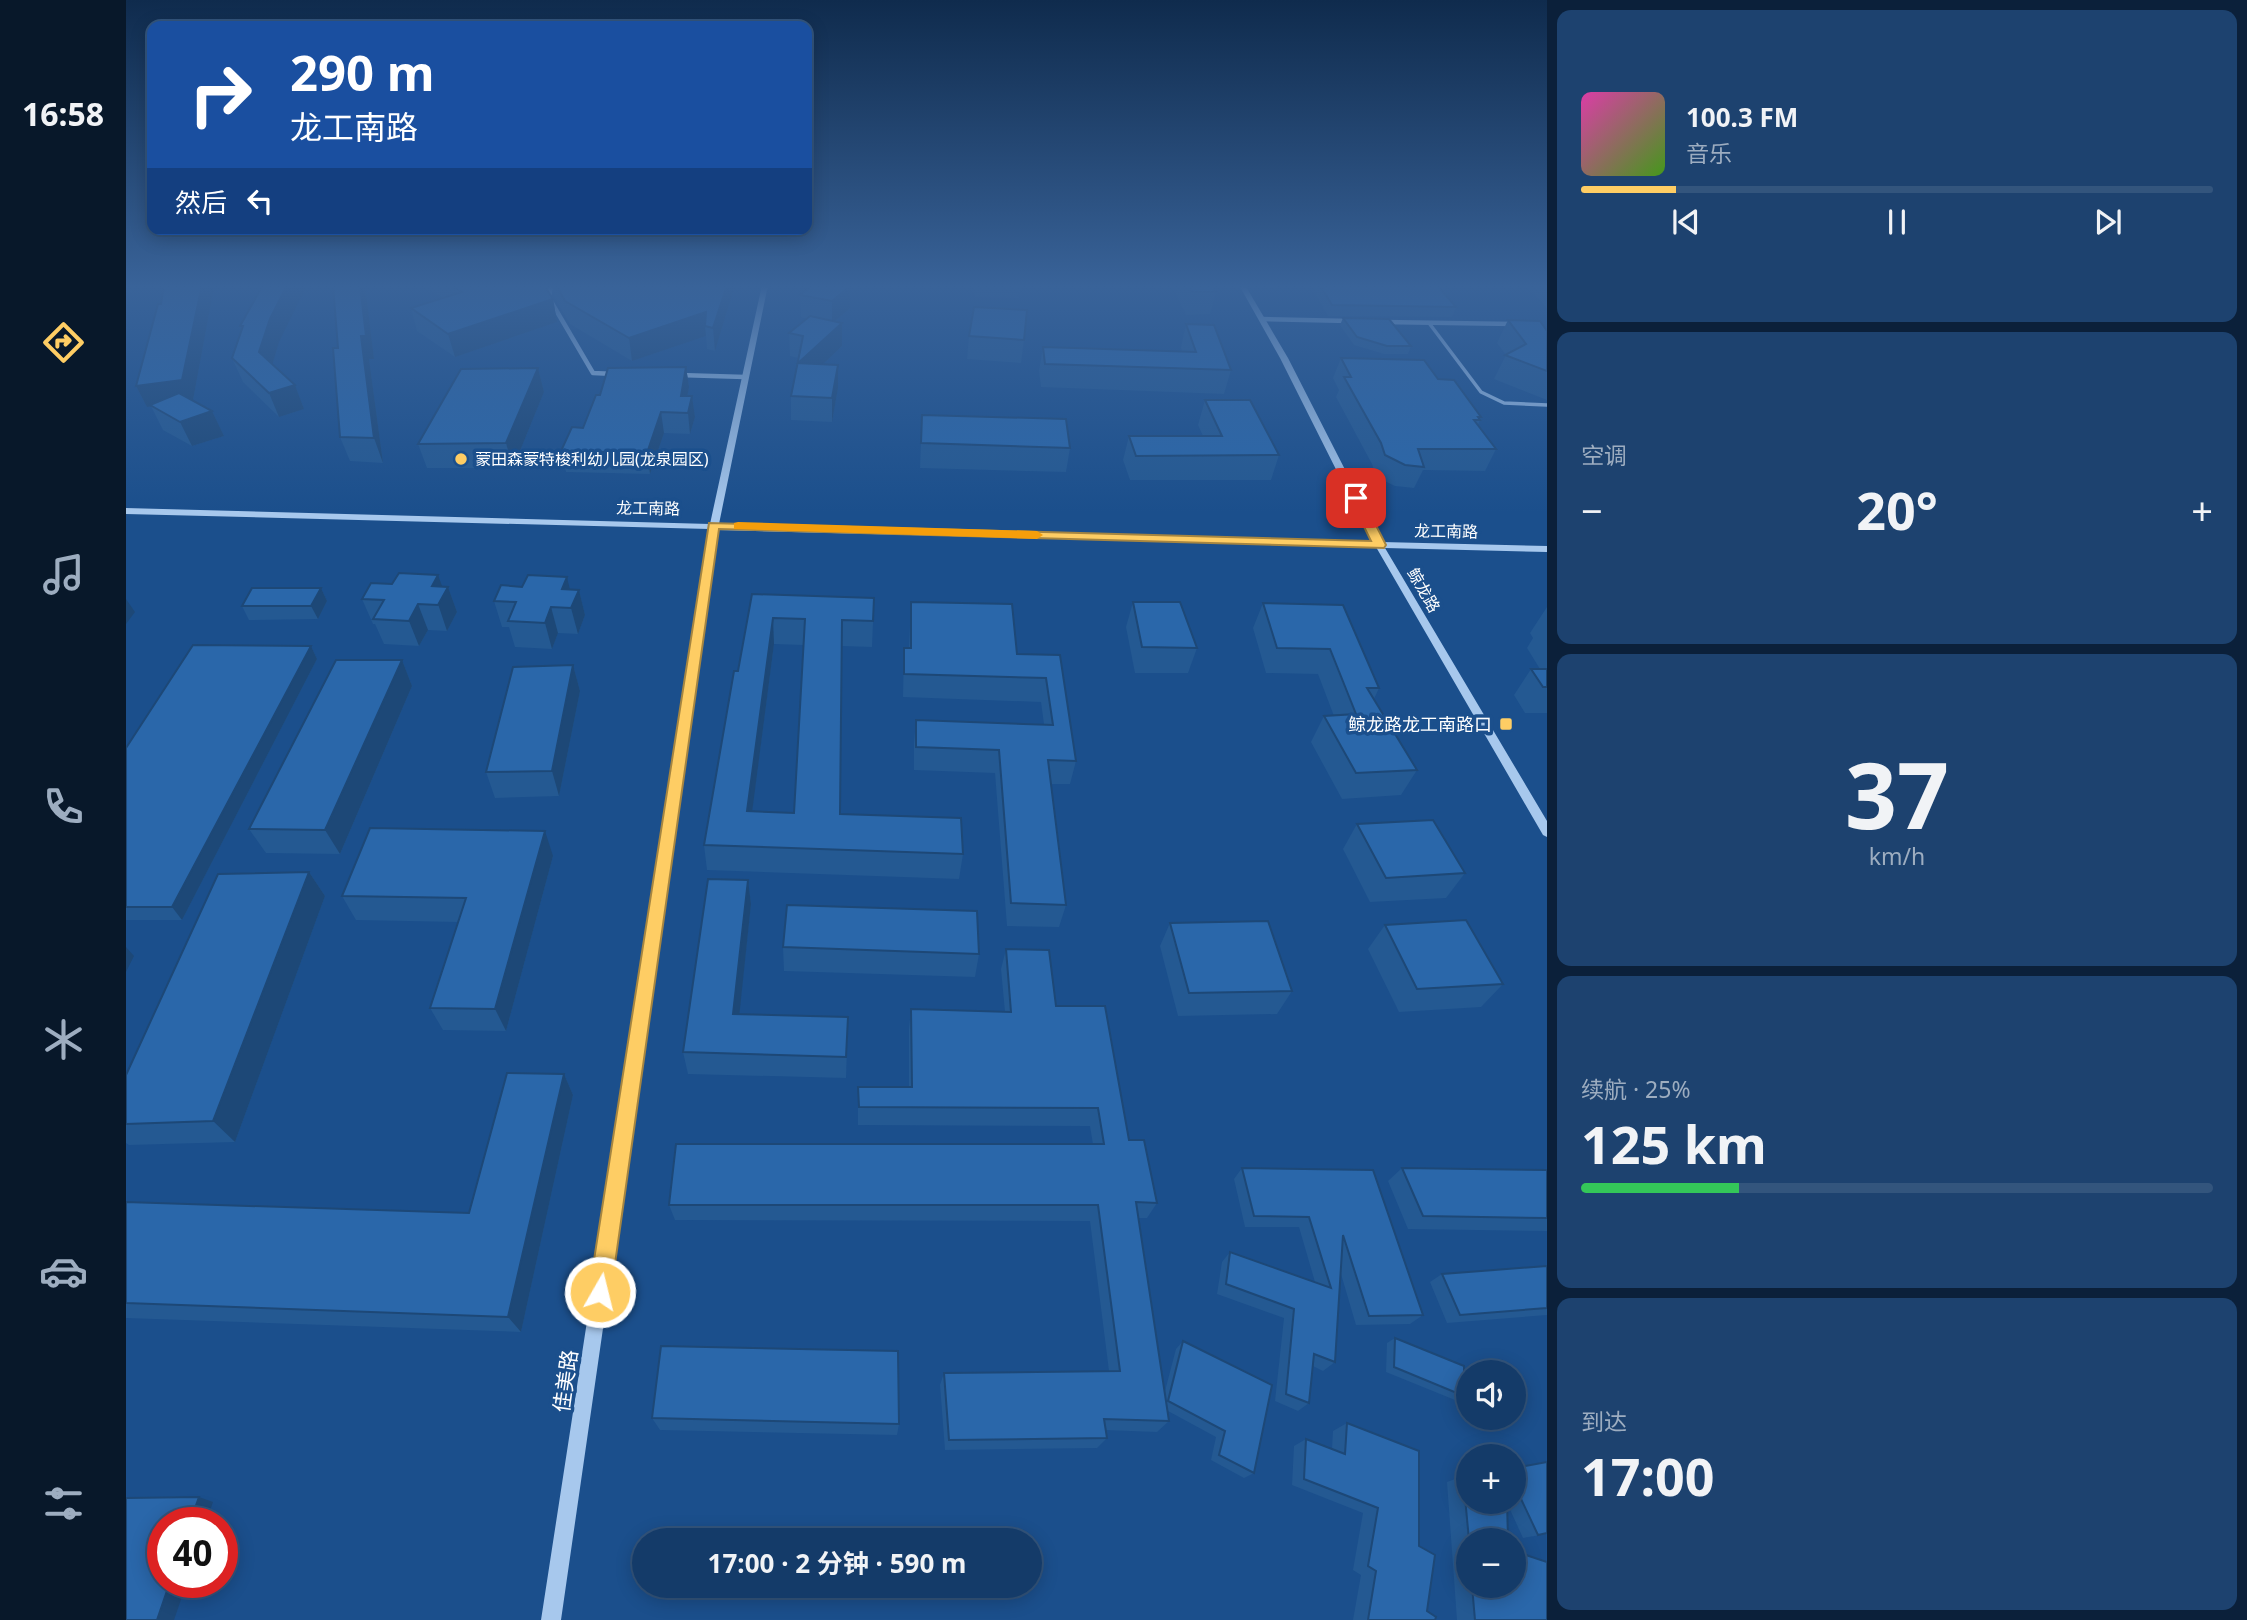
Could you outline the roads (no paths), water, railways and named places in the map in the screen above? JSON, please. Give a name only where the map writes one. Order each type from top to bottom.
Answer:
[{"type":"street","points":[[586,361],[593,373],[621,374]]},
{"type":"street","name":"佳美路","points":[[551,1620],[713,525],[749,361]]},
{"type":"street","name":"鲸龙路","points":[[1285,361],[1379,545],[1547,832]]},
{"type":"street","points":[[676,375],[745,377]]},
{"type":"street","name":"龙工南路","points":[[126,512],[713,525],[1547,549]]},
{"type":"lane","points":[[1457,361],[1480,392],[1492,401],[1510,405],[1547,405]]},
{"type":"place","name":"蒙田森蒙特梭利幼儿园(龙泉园区)","points":[[461,459]]},
{"type":"place","name":"鲸龙路龙工南路口","points":[[1506,724]]}]
